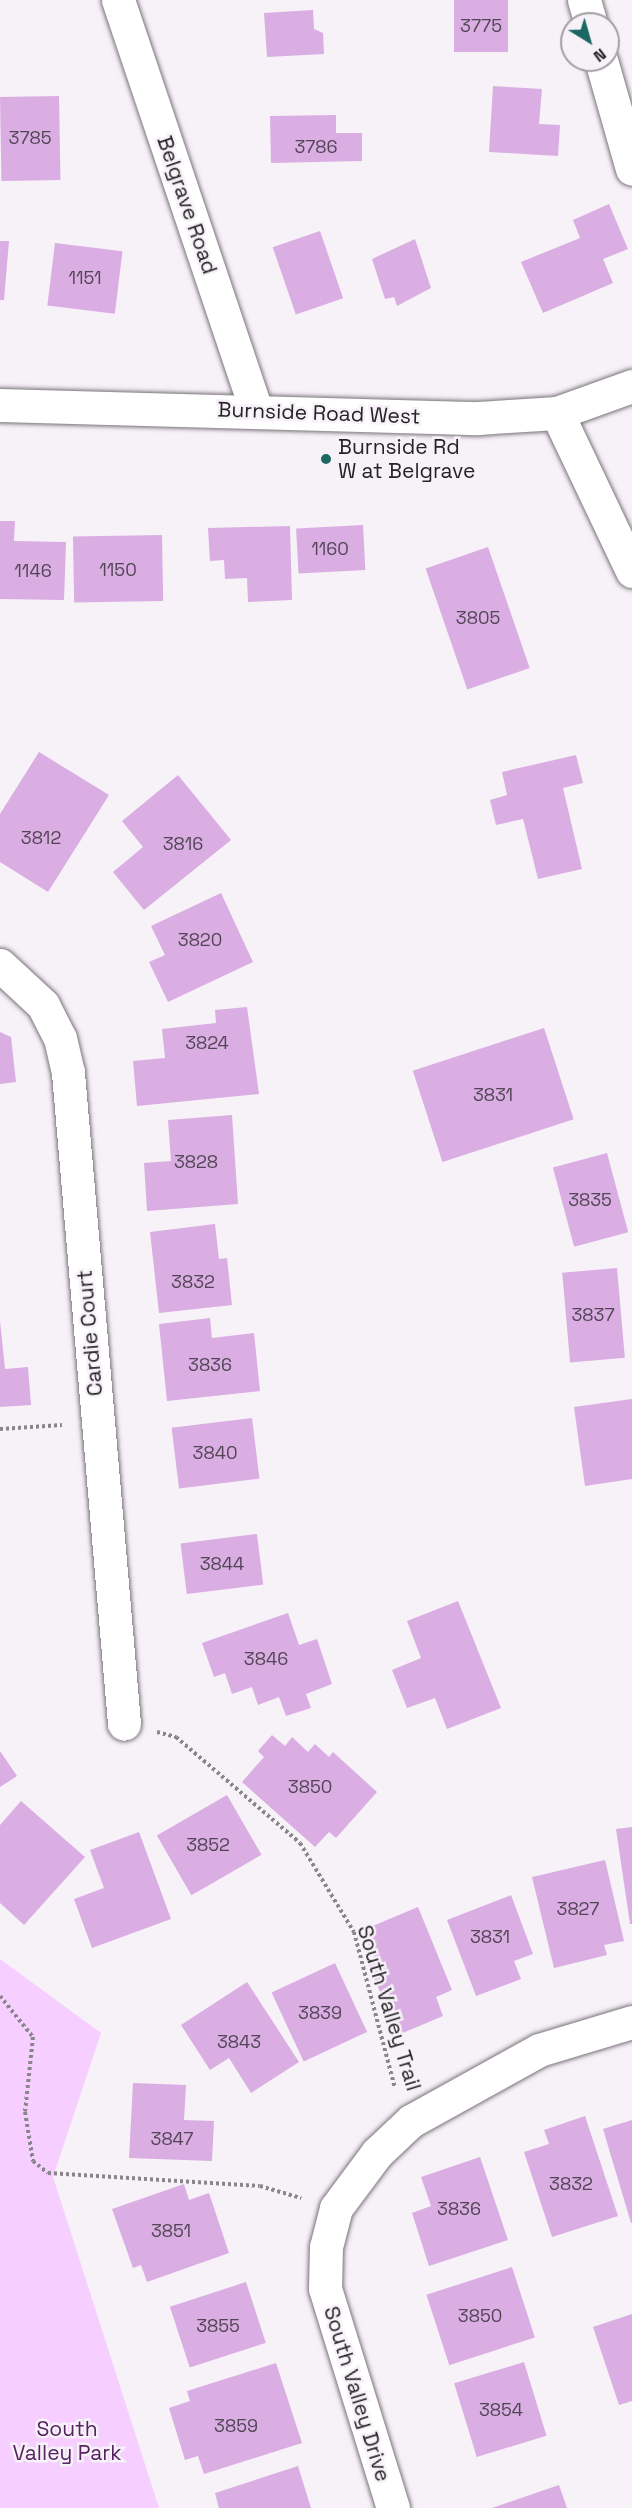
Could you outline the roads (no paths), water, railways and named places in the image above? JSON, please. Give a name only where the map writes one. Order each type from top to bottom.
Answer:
[{"type":"street","name":"Belgrave Road","points":[[118,0],[256,410]]},
{"type":"street","points":[[604,72],[632,169]]},
{"type":"street","name":"Burnside Road West","points":[[0,405],[256,410],[478,418],[557,413],[632,386]]},
{"type":"street","points":[[557,413],[632,571]]},
{"type":"street","name":"Cardie Court","points":[[0,965],[43,1005],[60,1038],[68,1073],[124,1724]]},
{"type":"street","name":"South Valley Drive","points":[[393,2508],[325,2288],[326,2247],[336,2208],[376,2153],[411,2121],[539,2050],[632,2022]]},
{"type":"place","name":"Burnside Rd W at Belgrave","points":[[326,459]]},
{"type":"park label","name":"South Valley Park","points":[[67,2441]]}]
